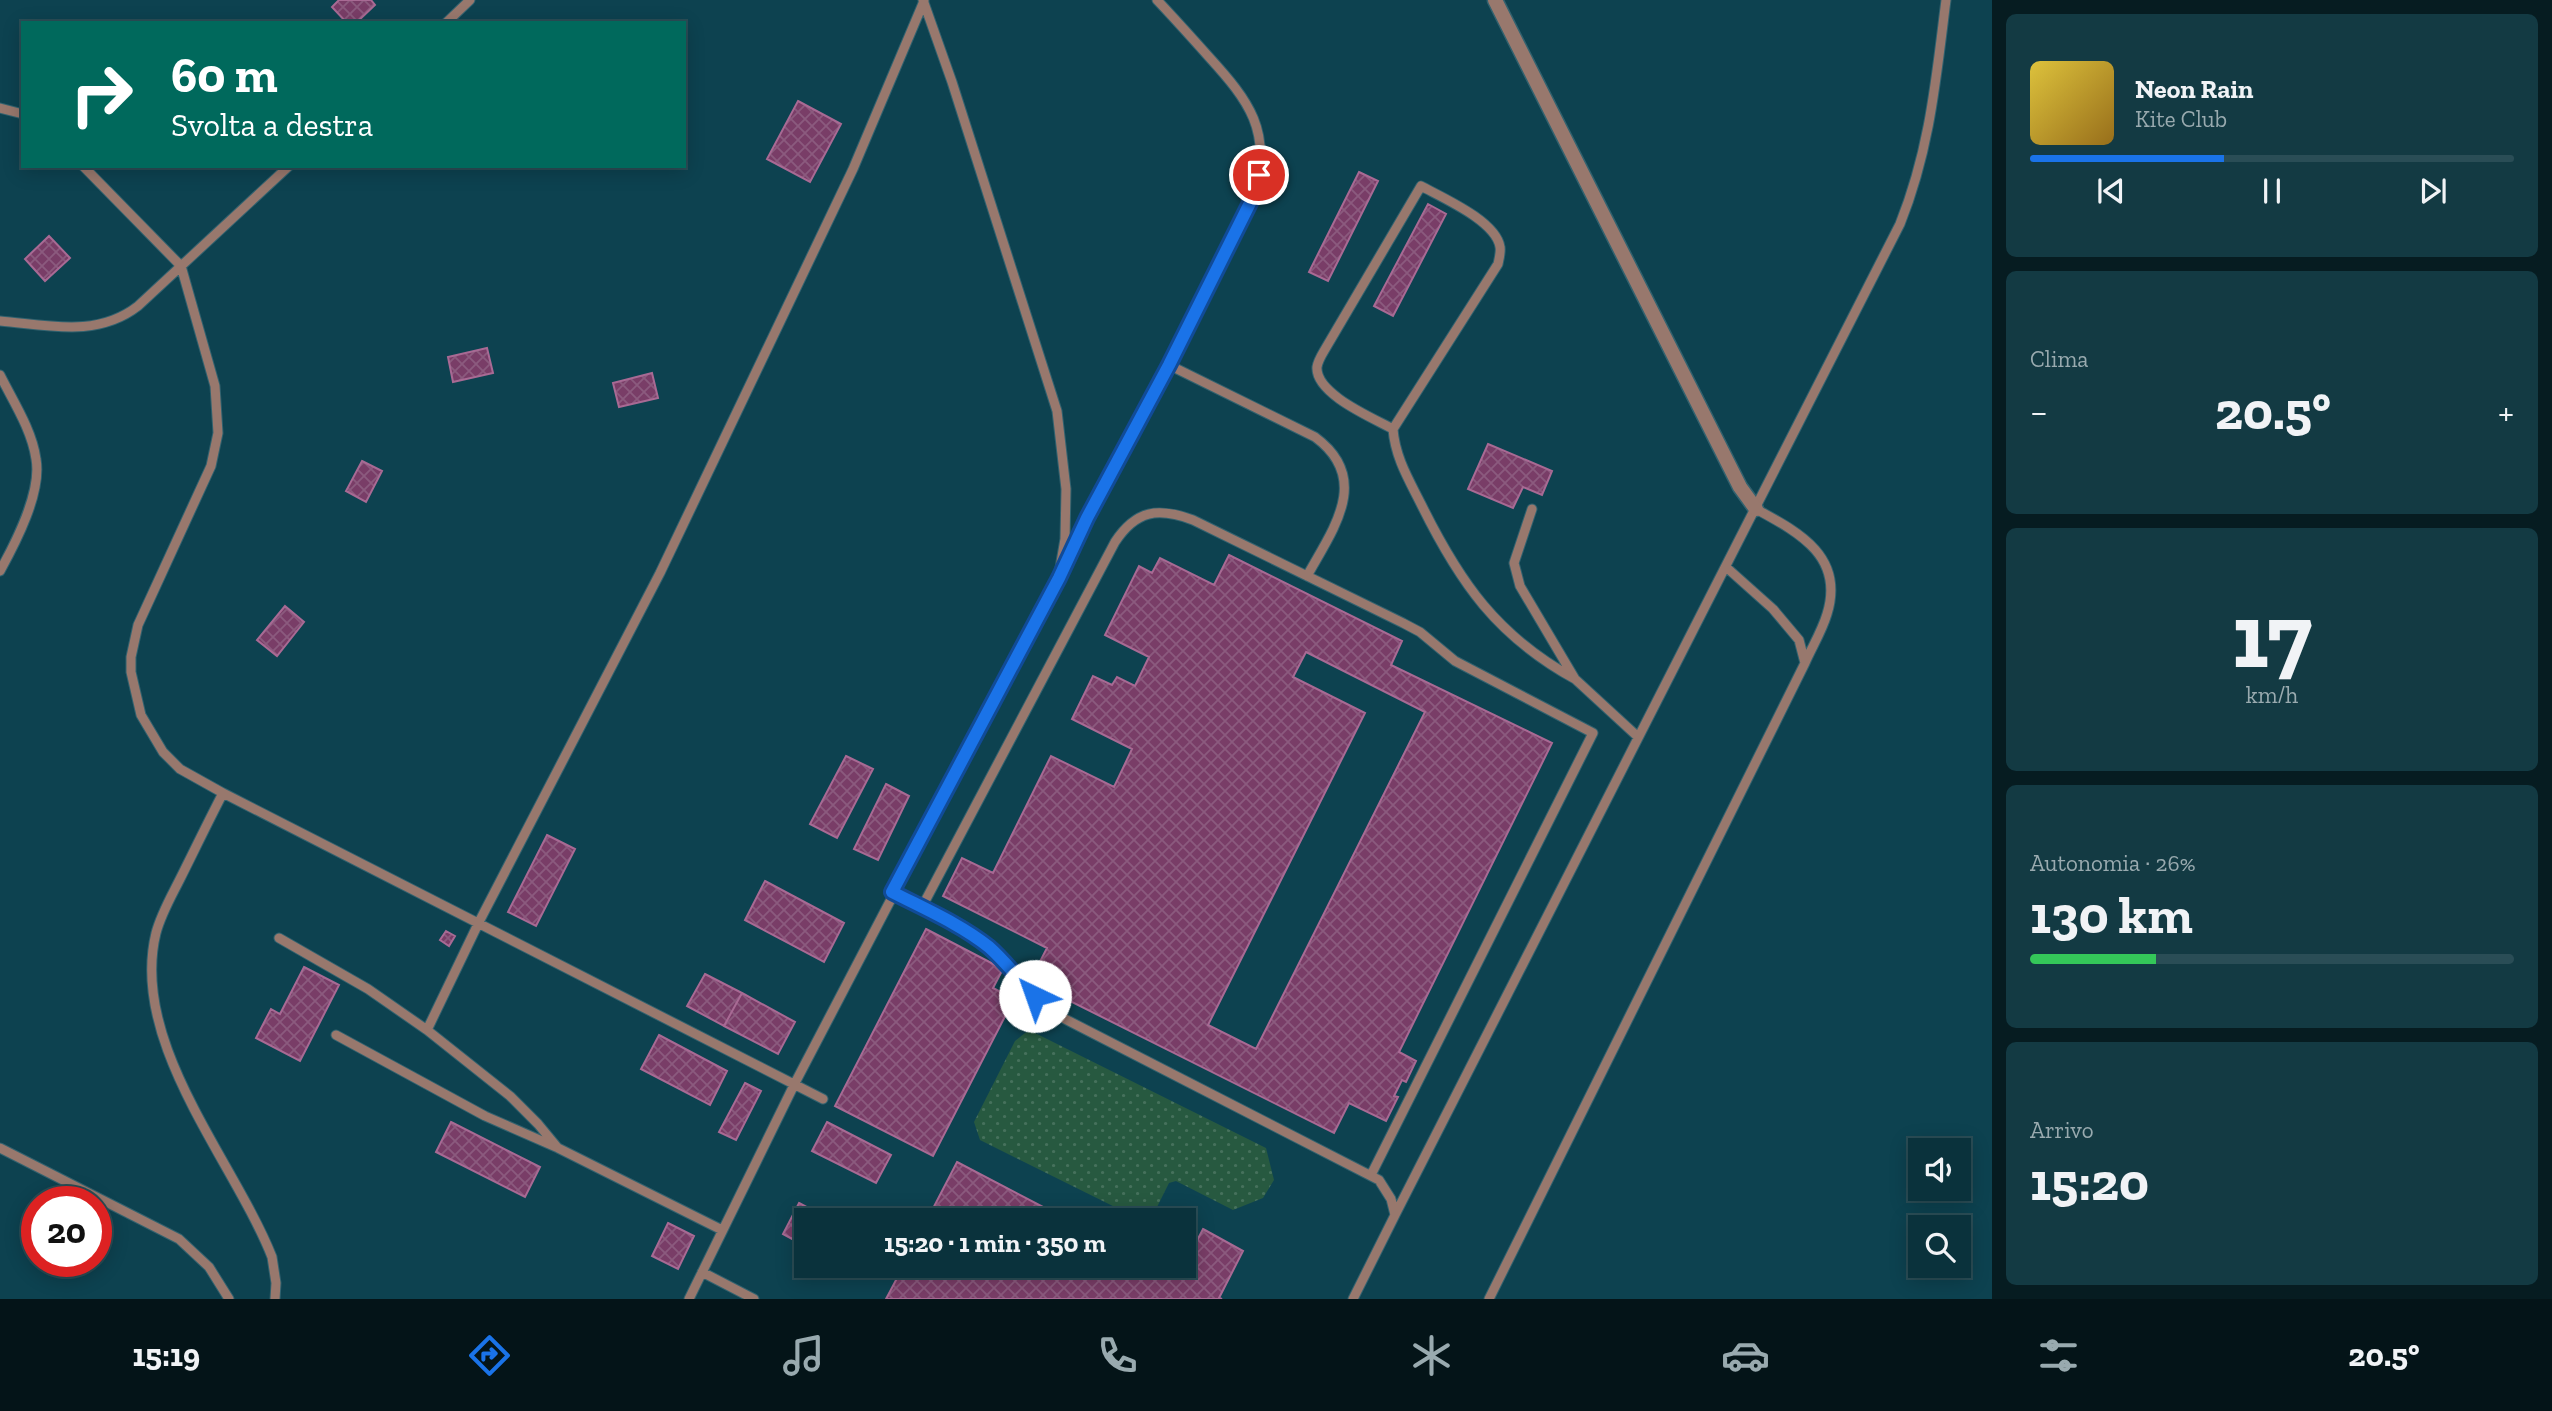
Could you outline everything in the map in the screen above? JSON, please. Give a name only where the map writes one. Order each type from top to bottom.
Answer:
[{"type":"street","points":[[1495,0],[1740,487],[1756,509]]},
{"type":"lane","points":[[448,21],[470,0]]},
{"type":"lane","points":[[689,1299],[794,1083],[1169,365],[1258,183],[1261,157],[1256,124],[1240,92],[1157,0]]},
{"type":"lane","points":[[1353,1299],[1905,212],[1929,132],[1946,0]]},
{"type":"lane","points":[[924,1],[957,94],[1057,411],[1066,505],[1065,539],[1059,578]]},
{"type":"lane","points":[[427,1030],[479,922],[660,573],[853,169],[924,1]]},
{"type":"lane","points":[[0,108],[21,113]]},
{"type":"lane","points":[[85,168],[181,266],[215,386],[219,433],[205,482],[138,625],[132,649],[131,672],[141,715],[163,752],[180,769],[222,793],[823,1099]]},
{"type":"lane","points":[[0,321],[77,327],[105,324],[131,311],[287,168]]},
{"type":"lane","points":[[1393,429],[1337,397],[1321,381],[1317,368],[1324,351],[1422,186],[1472,214],[1489,229],[1500,246],[1498,264],[1393,429],[1394,444],[1446,553],[1470,590],[1501,626],[1524,647],[1575,679],[1637,736]]},
{"type":"lane","points":[[1169,365],[1315,437],[1337,460],[1345,486],[1343,506],[1307,576]]},
{"type":"lane","points":[[0,374],[32,441],[37,473],[32,497],[0,571]]},
{"type":"lane","points":[[1532,509],[1514,563],[1516,576],[1528,602],[1575,679]]},
{"type":"lane","points":[[1489,1299],[1828,612],[1830,580],[1818,550],[1793,530],[1756,509]]},
{"type":"lane","points":[[922,907],[1115,542],[1129,524],[1146,514],[1155,512],[1181,515],[1403,623],[1420,632],[1455,661],[1593,733],[1371,1175]]},
{"type":"lane","points":[[1727,567],[1773,609],[1799,640],[1805,663]]},
{"type":"lane","points":[[222,793],[160,920],[152,959],[152,984],[166,1041],[180,1080],[272,1258],[276,1283],[275,1299]]},
{"type":"lane","points":[[892,892],[956,925],[987,946],[1043,1003],[1065,1019],[1379,1180],[1388,1192],[1395,1216]]},
{"type":"lane","points":[[279,938],[368,989],[427,1030],[510,1096],[558,1148]]},
{"type":"lane","points":[[336,1035],[470,1108],[558,1148],[722,1230]]},
{"type":"lane","points":[[0,1148],[179,1239],[209,1267],[229,1299]]},
{"type":"lane","points":[[702,1272],[754,1299]]},
{"type":"green space","points":[[1031,1031],[1266,1148],[1274,1180],[1263,1198],[1233,1210],[1176,1181],[1169,1183],[1156,1208],[1117,1208],[980,1140],[974,1122],[1015,1041]]},
{"type":"building","points":[[339,0],[371,0],[375,5],[358,21],[345,21],[332,7]]},
{"type":"building","points":[[798,101],[841,124],[810,182],[767,159]]},
{"type":"building","points":[[1359,172],[1378,181],[1328,281],[1309,272]]},
{"type":"building","points":[[1428,204],[1446,214],[1393,316],[1374,306]]},
{"type":"building","points":[[49,236],[70,258],[45,281],[25,259]]},
{"type":"building","points":[[487,348],[493,373],[453,382],[448,357]]},
{"type":"building","points":[[652,373],[658,398],[619,407],[613,383]]},
{"type":"building","points":[[1488,444],[1552,471],[1542,495],[1523,487],[1513,508],[1468,489]]},
{"type":"building","points":[[362,461],[382,471],[366,502],[346,491]]},
{"type":"building","points":[[1229,555],[1402,641],[1391,665],[1552,743],[1399,1052],[1416,1061],[1406,1082],[1402,1080],[1394,1096],[1398,1097],[1386,1121],[1349,1103],[1334,1133],[1030,981],[1047,948],[943,896],[962,858],[993,873],[1051,756],[1114,787],[1132,749],[1072,719],[1093,676],[1112,685],[1117,677],[1135,686],[1149,657],[1105,635],[1139,566],[1152,573],[1160,558],[1214,585]],"holes":[[[1306,652],[1425,712],[1256,1049],[1208,1025],[1365,713],[1293,677]]]},
{"type":"building","points":[[285,606],[304,622],[277,656],[257,640]]},
{"type":"building","points":[[846,756],[873,769],[837,838],[810,824]]},
{"type":"building","points":[[886,784],[909,796],[878,860],[854,849]]},
{"type":"building","points":[[547,835],[575,849],[536,926],[508,912]]},
{"type":"building","points":[[765,881],[844,923],[824,962],[745,920]]},
{"type":"building","points":[[926,929],[1003,969],[993,988],[1014,999],[933,1156],[835,1106]]},
{"type":"building","points":[[446,931],[455,936],[449,946],[440,940]]},
{"type":"building","points":[[304,967],[339,985],[300,1061],[256,1038],[271,1009],[280,1014]]},
{"type":"building","points":[[705,974],[742,993],[724,1026],[687,1006]]},
{"type":"building","points":[[742,993],[795,1022],[778,1054],[724,1026]]},
{"type":"building","points":[[659,1035],[727,1071],[710,1105],[641,1069]]},
{"type":"building","points":[[745,1083],[761,1091],[736,1140],[719,1132]]},
{"type":"building","points":[[451,1122],[540,1167],[525,1197],[436,1152]]},
{"type":"building","points":[[827,1122],[891,1155],[876,1183],[812,1151]]},
{"type":"building","points":[[957,1162],[1045,1208],[933,1208]]},
{"type":"building","points":[[794,1213],[794,1240],[783,1234]]},
{"type":"building","points":[[668,1223],[694,1236],[678,1269],[652,1256]]},
{"type":"building","points":[[1203,1229],[1243,1251],[1219,1298],[1222,1299],[886,1299],[897,1278],[1196,1278],[1196,1242]]},
{"type":"route","points":[[1035,996],[987,946],[956,925],[892,892],[1169,365],[1255,193],[1259,175]]}]
